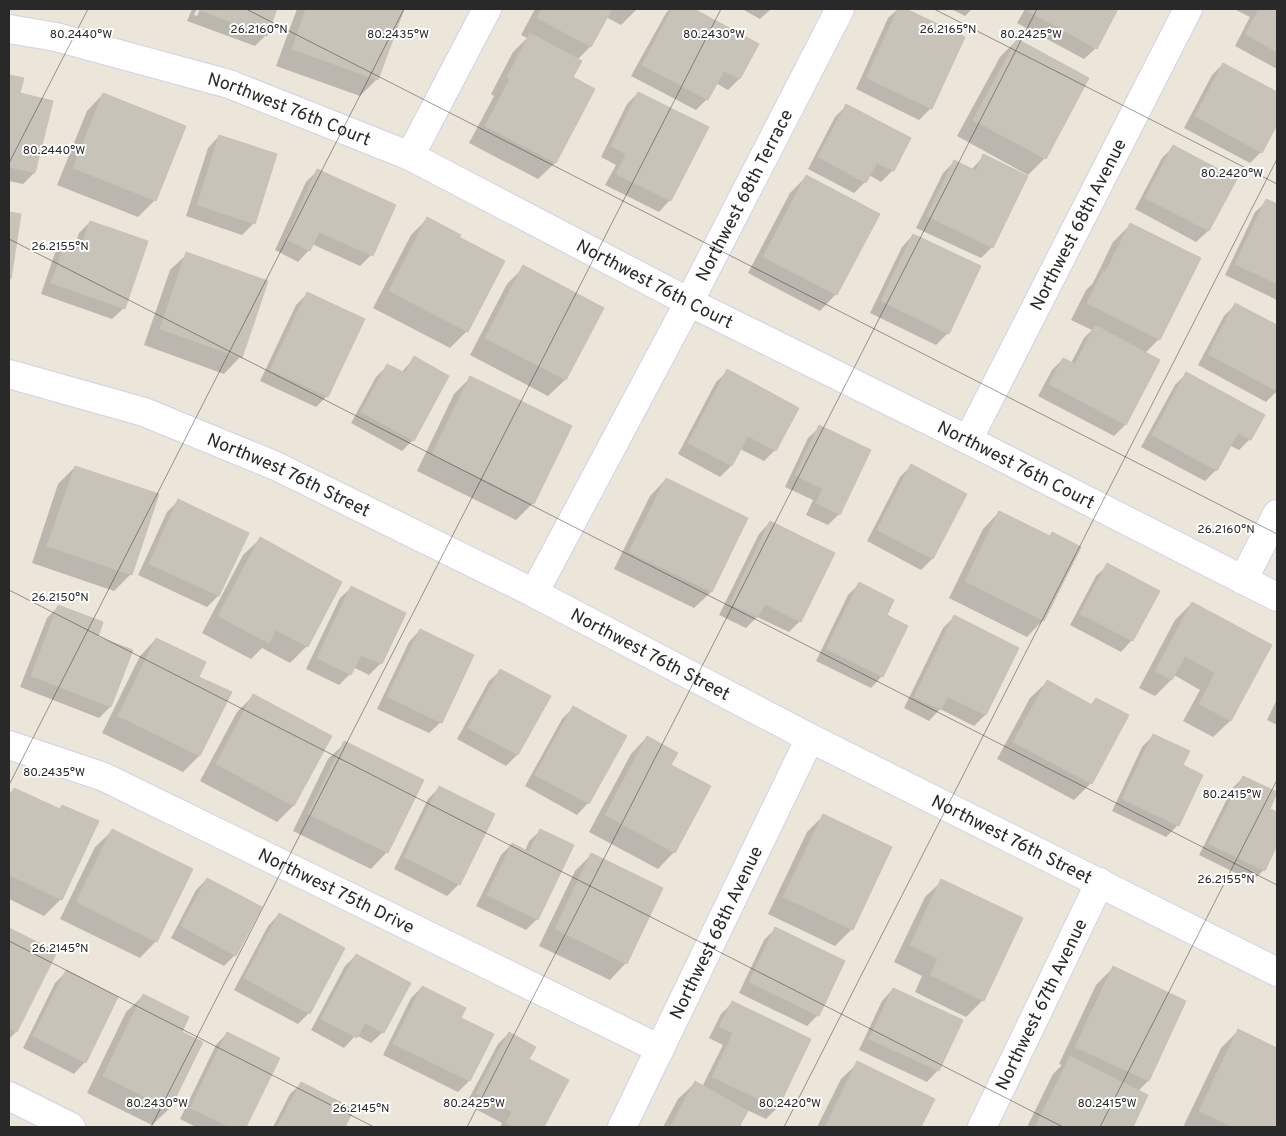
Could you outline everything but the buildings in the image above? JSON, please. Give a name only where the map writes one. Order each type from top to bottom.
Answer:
[{"type":"street","points":[[410,156],[488,9]]},
{"type":"street","name":"Northwest 68th Terrace","points":[[534,594],[689,302],[840,9]]},
{"type":"street","name":"Northwest 68th Avenue","points":[[968,440],[1188,9]]},
{"type":"street","name":"Northwest 76th Court","points":[[9,29],[56,37],[229,84],[410,156],[689,302],[968,440],[1277,597]]},
{"type":"street","name":"Northwest 76th Street","points":[[9,378],[144,412],[276,466],[534,594],[810,738],[1277,972]]},
{"type":"street","points":[[1243,580],[1277,514]]},
{"type":"street","name":"Northwest 68th Avenue","points":[[622,1127],[810,738]]},
{"type":"street","name":"Northwest 75th Drive","points":[[9,745],[104,777],[660,1049]]},
{"type":"street","name":"Northwest 67th Avenue","points":[[982,1127],[1100,882]]},
{"type":"street","points":[[9,1096],[71,1127]]}]
